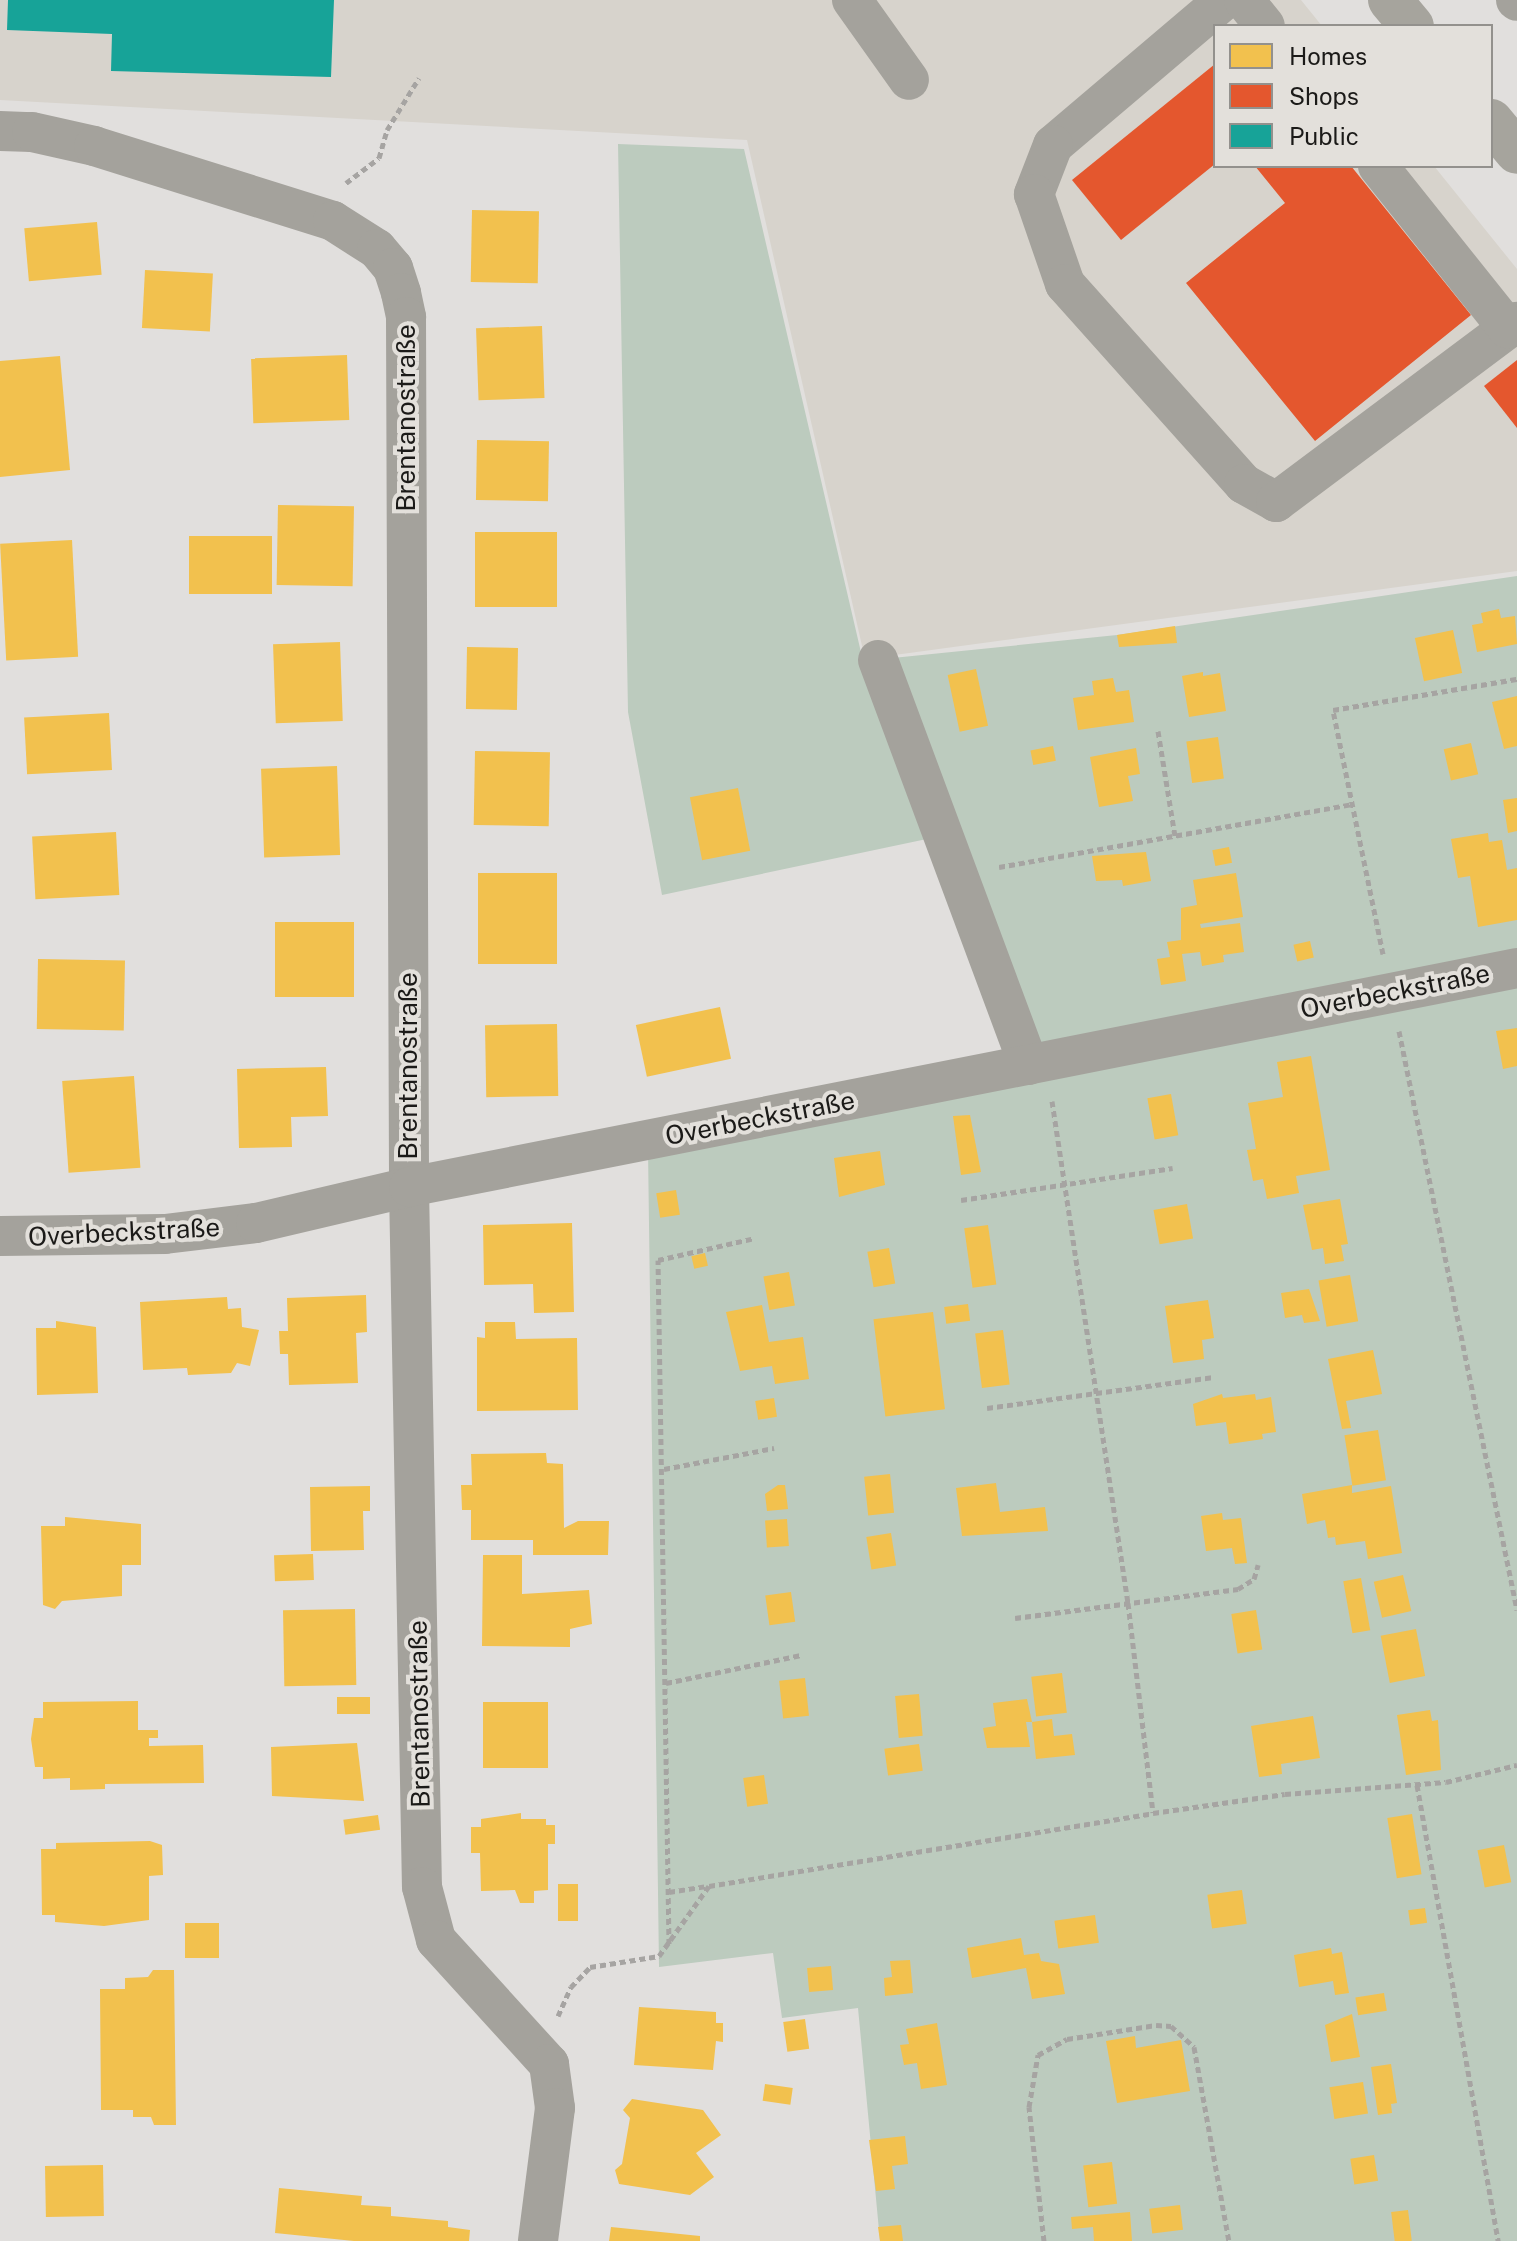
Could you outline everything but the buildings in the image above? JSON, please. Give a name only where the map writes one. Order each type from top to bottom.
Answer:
[{"type":"main road","points":[[1390,0],[1410,24]]},
{"type":"main road","points":[[1493,123],[1517,152]]},
{"type":"street","points":[[852,0],[909,80]]},
{"type":"street","points":[[1224,0],[1053,145],[1034,194],[1065,284],[1244,484],[1276,502],[1512,325],[1380,168]]},
{"type":"street","points":[[1244,0],[1263,24]]},
{"type":"street","name":"Brentanostraße","points":[[0,131],[32,132],[94,146],[333,221],[377,249],[393,268],[406,317],[409,1187],[424,1905],[436,1940],[542,2051],[552,2077],[555,2108],[538,2241]]},
{"type":"street","points":[[878,660],[1038,1063]]},
{"type":"street","name":"Overbeckstraße","points":[[0,1236],[223,1228],[409,1187],[1517,968]]},
{"type":"path","points":[[346,182],[379,158],[387,130],[419,78]]},
{"type":"path","points":[[1517,679],[1333,710],[1517,1610]]},
{"type":"path","points":[[1158,731],[1175,836]]},
{"type":"path","points":[[988,869],[1353,804]]},
{"type":"path","points":[[1038,1063],[1066,1185],[1128,1603],[1153,1813]]},
{"type":"path","points":[[961,1200],[1173,1168]]},
{"type":"path","points":[[669,1945],[664,1469],[658,1260],[755,1238]]},
{"type":"path","points":[[987,1408],[1212,1377]]},
{"type":"path","points":[[664,1469],[774,1448]]},
{"type":"path","points":[[1015,1618],[1238,1589],[1254,1579],[1258,1565]]},
{"type":"path","points":[[666,1683],[801,1655]]},
{"type":"path","points":[[669,1892],[1153,1813],[1285,1794],[1417,1785],[1517,1765]]},
{"type":"path","points":[[1417,1785],[1498,2241]]},
{"type":"path","points":[[542,2051],[580,1974],[601,1962],[659,1956],[709,1886]]},
{"type":"path","points":[[1044,2241],[1029,2107],[1038,2055],[1067,2039],[1156,2025],[1180,2033],[1198,2059],[1229,2241]]},
{"type":"shaded area","points":[[0,0],[1301,0],[1320,24],[1213,24],[1213,168],[1436,168],[1517,269],[1517,571],[865,659],[747,140],[0,100]]},
{"type":"green space","points":[[618,144],[744,149],[863,661],[1117,635],[1517,576],[1517,2241],[880,2241],[858,2008],[782,2018],[773,1953],[659,1967],[648,1150],[1043,1077],[960,832],[662,895],[628,712]]}]
